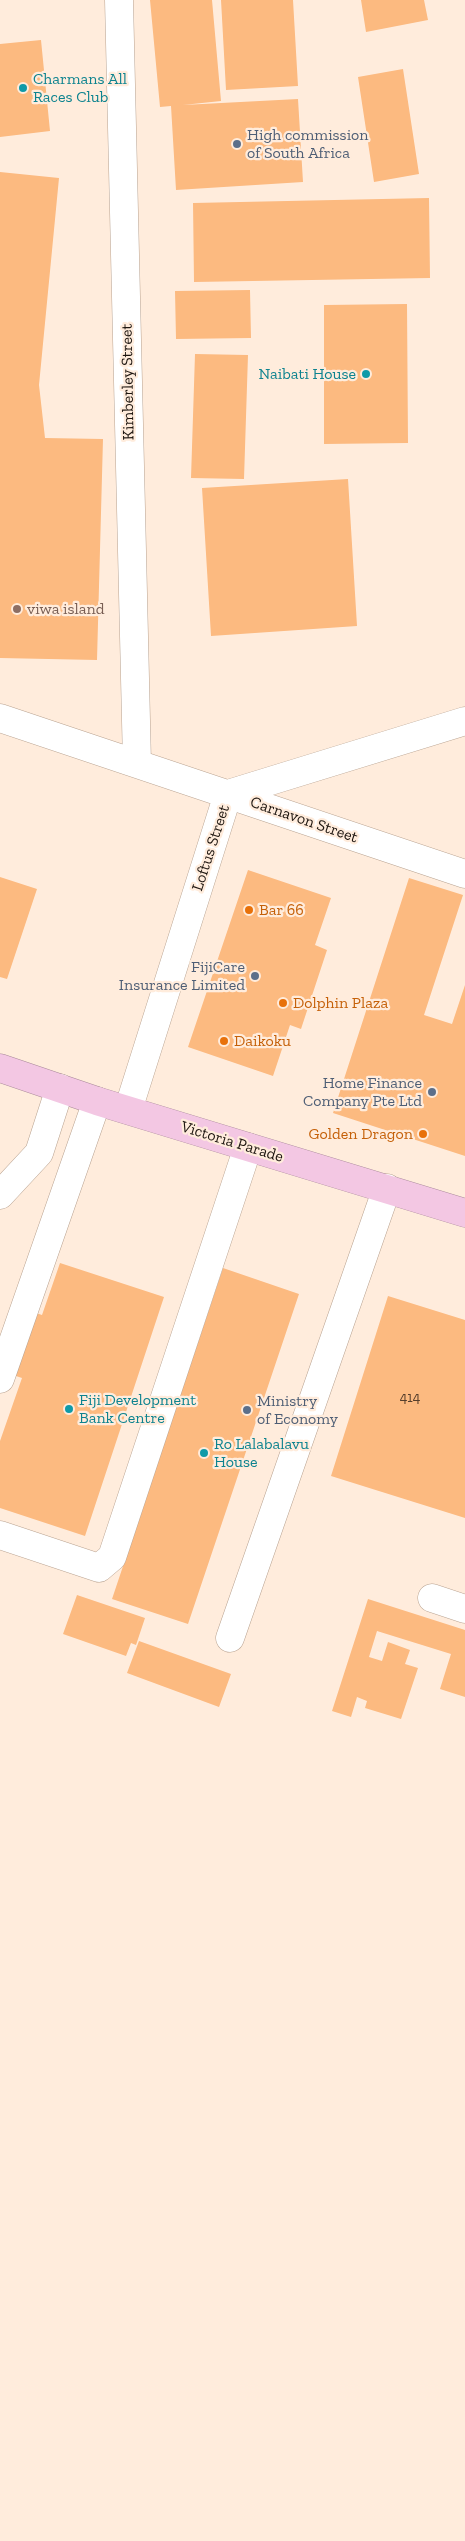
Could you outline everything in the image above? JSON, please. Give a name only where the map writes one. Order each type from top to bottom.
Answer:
[{"type":"highway","name":"Victoria Parade","points":[[0,1068],[97,1101],[465,1213]]},
{"type":"street","name":"Kimberley Street","points":[[119,0],[137,763]]},
{"type":"street","name":"Carnavon Street","points":[[0,718],[465,874]]},
{"type":"street","name":"Loftus Street","points":[[128,1110],[228,794],[465,721]]},
{"type":"street","points":[[0,1195],[39,1153],[60,1088]]},
{"type":"street","points":[[0,1378],[97,1101]]},
{"type":"street","points":[[0,1536],[99,1568],[112,1557],[248,1146]]},
{"type":"street","points":[[230,1638],[387,1188]]},
{"type":"street","points":[[432,1598],[465,1609]]},
{"type":"building","name":"High commission of South Africa","points":[[150,0],[212,0],[221,101],[183,105],[298,99],[303,182],[176,190],[171,106],[160,107]]},
{"type":"building","points":[[221,0],[293,0],[298,86],[226,90]]},
{"type":"building","points":[[361,0],[424,0],[428,20],[366,32]]},
{"type":"building","name":"Charmans All Races Club","points":[[41,40],[50,131],[0,137],[0,44]]},
{"type":"building","points":[[403,69],[419,174],[374,182],[358,77]]},
{"type":"building","points":[[0,172],[59,178],[39,385],[45,438],[103,439],[97,660],[0,658]]},
{"type":"building","points":[[429,198],[430,278],[194,282],[193,203]]},
{"type":"building","points":[[250,290],[251,338],[176,339],[175,291]]},
{"type":"building","name":"Naibati House","points":[[407,304],[408,443],[324,444],[324,305]]},
{"type":"building","points":[[195,354],[248,355],[244,479],[191,478]]},
{"type":"building","points":[[348,479],[357,626],[211,636],[202,488]]},
{"type":"building","points":[[248,870],[331,898],[315,945],[327,950],[301,1029],[290,1025],[273,1076],[188,1047]]},
{"type":"building","points":[[0,877],[37,889],[7,979],[0,977]]},
{"type":"building","points":[[409,878],[463,895],[424,1015],[452,1024],[465,985],[465,1156],[333,1113]]},
{"type":"building","name":"Fiji Development Bank Centre","points":[[60,1263],[164,1297],[85,1536],[0,1508],[0,1441],[22,1378],[7,1373],[27,1310],[42,1315]]},
{"type":"building","name":"Ro Lalabalavu House","points":[[223,1268],[299,1294],[188,1624],[112,1599]]},
{"type":"building","points":[[388,1296],[465,1320],[465,1518],[331,1476]]},
{"type":"building","points":[[77,1595],[145,1618],[136,1645],[131,1643],[126,1656],[63,1634]]},
{"type":"building","points":[[368,1599],[465,1630],[465,1697],[440,1689],[451,1654],[377,1631],[369,1657],[382,1661],[388,1642],[410,1650],[405,1664],[418,1668],[401,1719],[365,1708],[367,1701],[357,1697],[351,1717],[332,1711]]},
{"type":"building","points":[[139,1641],[231,1674],[219,1707],[127,1673]]},
{"type":"place","name":"Charmans All Races Club","points":[[23,88]]},
{"type":"place","name":"High commission of South Africa","points":[[237,144]]},
{"type":"place","name":"Naibati House","points":[[366,374]]},
{"type":"place","name":"viwa island","points":[[17,609]]},
{"type":"place","name":"Bar 66","points":[[249,910]]},
{"type":"place","name":"FijiCare Insurance Limited","points":[[255,976]]},
{"type":"place","name":"Dolphin Plaza","points":[[283,1003]]},
{"type":"place","name":"Daikoku","points":[[224,1041]]},
{"type":"place","name":"Home Finance Company Pte Ltd","points":[[432,1092]]},
{"type":"place","name":"Golden Dragon","points":[[423,1134]]},
{"type":"place","name":"Fiji Development Bank Centre","points":[[69,1409]]},
{"type":"place","name":"Ministry of Economy","points":[[247,1410]]},
{"type":"place","name":"Ro Lalabalavu House","points":[[204,1453]]}]
